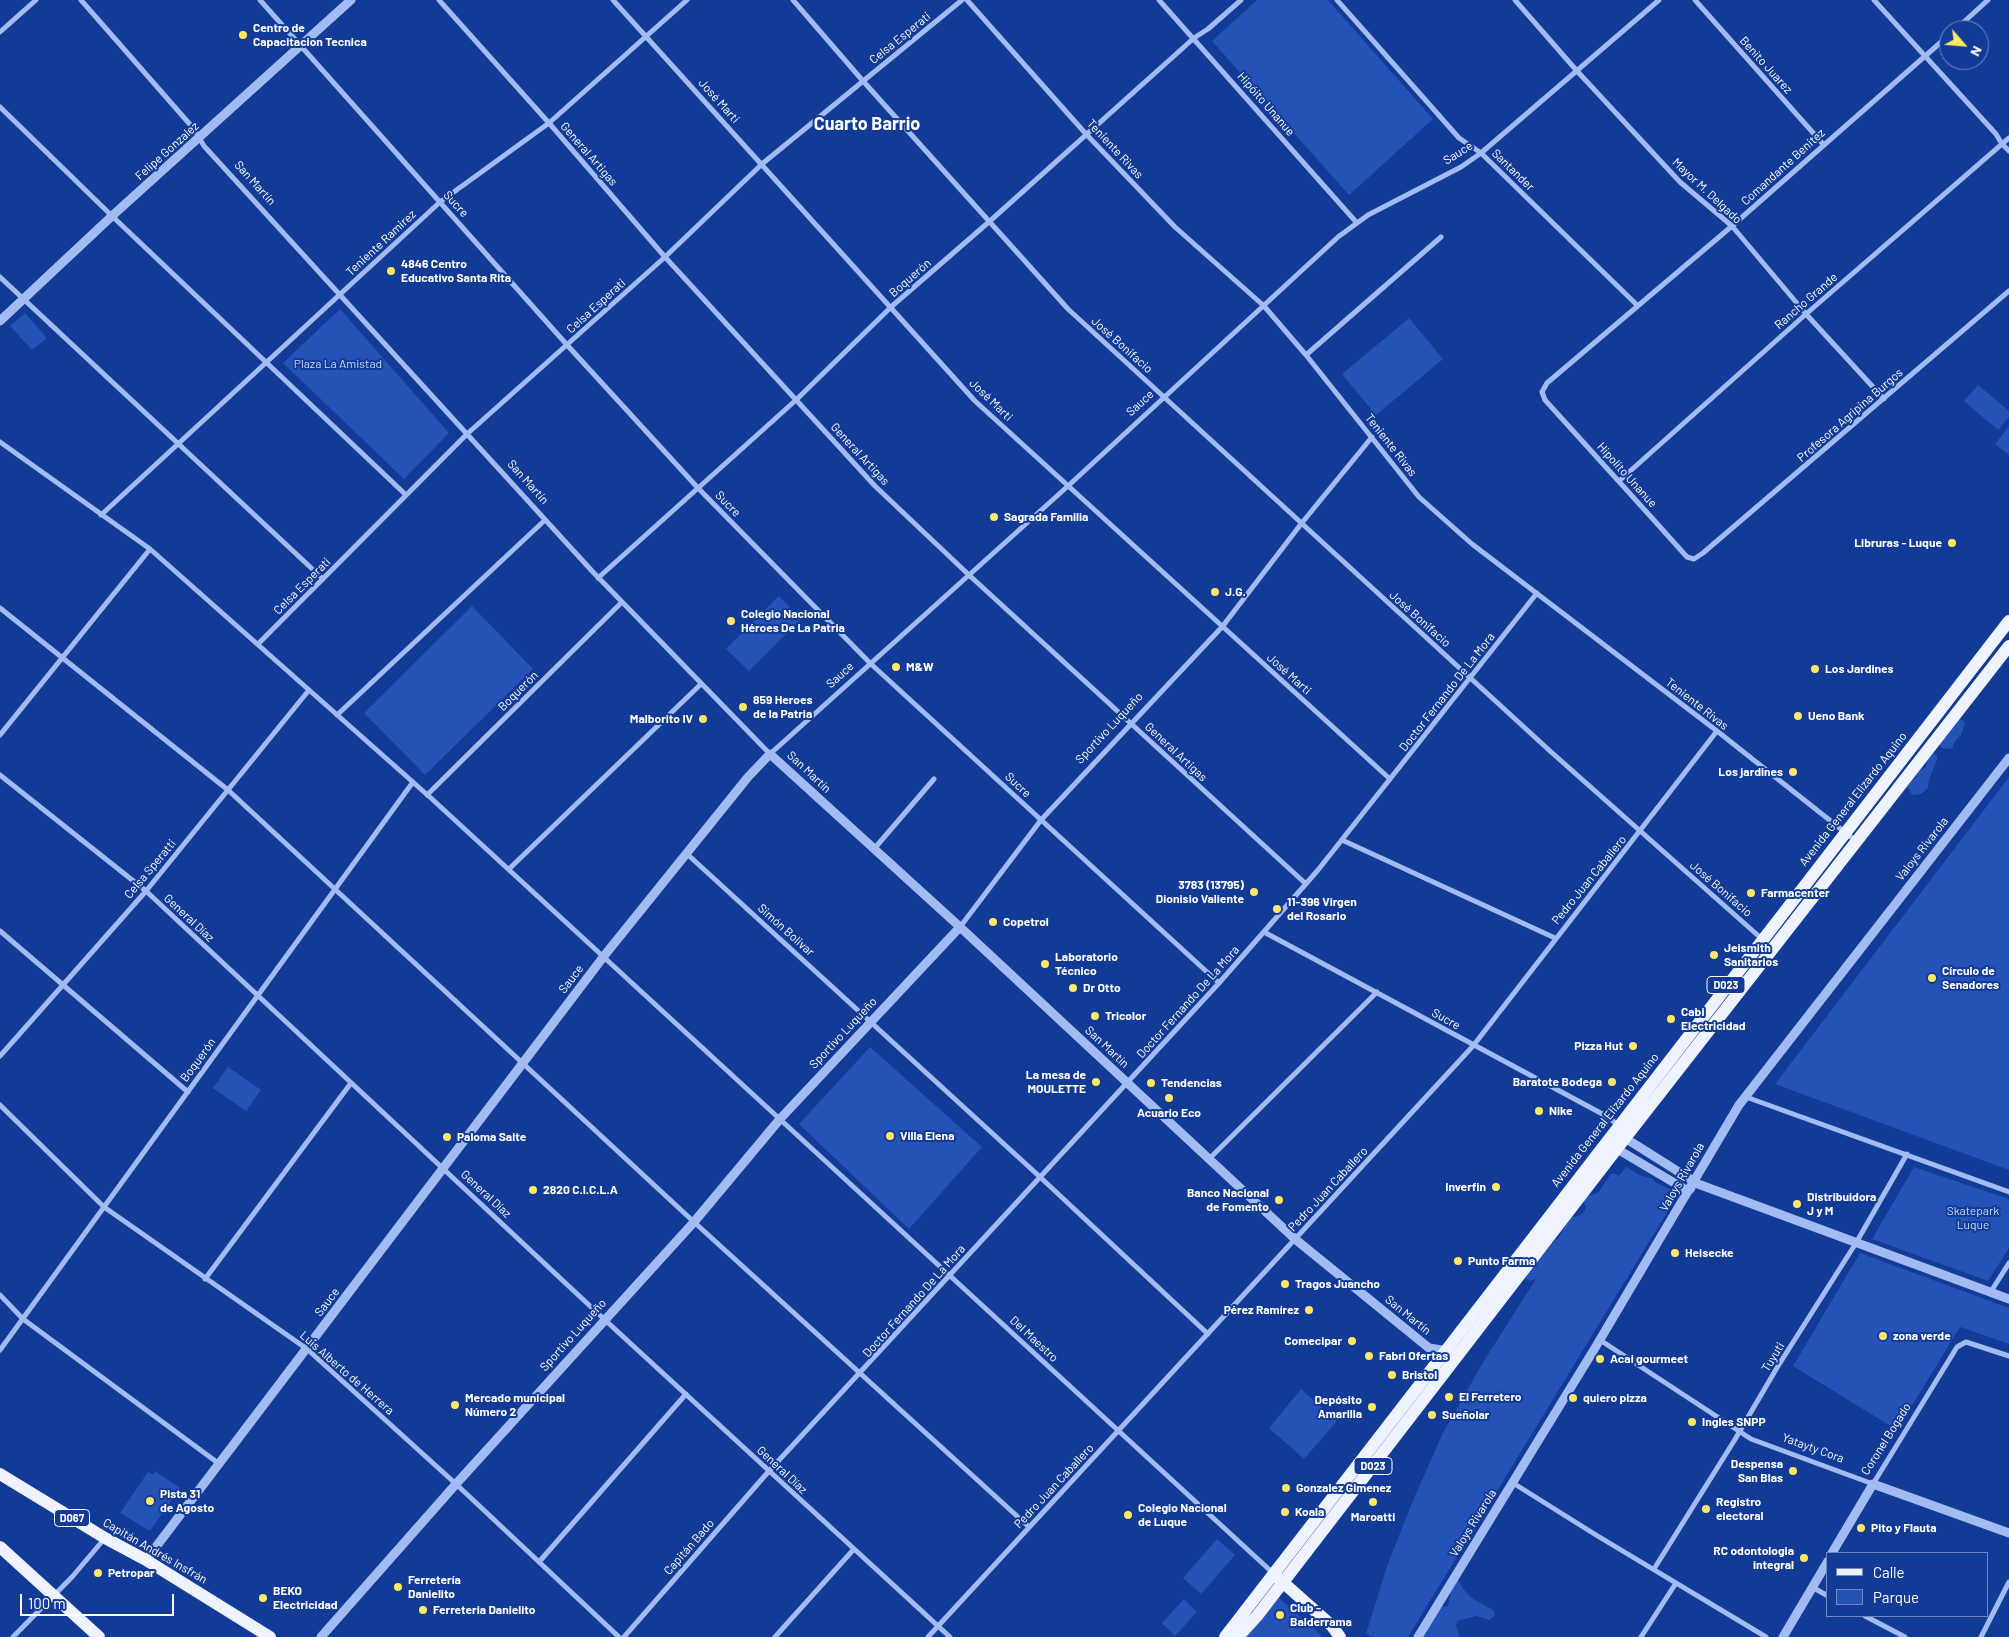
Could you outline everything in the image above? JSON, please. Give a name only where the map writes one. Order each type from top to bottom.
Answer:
[{"type":"main road","name":"Avenida General Elizardo Aquino","points":[[1238,1637],[1257,1616],[1278,1578],[1445,1351],[2009,621]]},
{"type":"main road","name":"Avenida General Elizardo Aquino","points":[[1225,1637],[1278,1578],[1462,1350],[2009,646]]},
{"type":"main road","name":"Capitán Andrés Insfrán","points":[[0,1474],[105,1538],[146,1560],[270,1637]]},
{"type":"main road","points":[[0,1547],[99,1637]]},
{"type":"main road","points":[[1278,1578],[1332,1626],[1340,1637]]},
{"type":"street","points":[[0,32],[36,0]]},
{"type":"street","name":"San Martín","points":[[81,0],[204,146],[545,520],[598,578],[770,754],[960,927],[1295,1239],[1429,1348],[1445,1351],[1462,1350]]},
{"type":"street","name":"Sucre","points":[[260,0],[568,346],[698,488],[871,664],[1219,983]]},
{"type":"street","name":"Felipe Gonzalez","points":[[0,321],[24,301],[112,216],[351,0]]},
{"type":"street","name":"General Artigas","points":[[439,0],[665,257],[875,486],[1130,724],[1306,884]]},
{"type":"street","name":"José Marti","points":[[613,0],[975,401],[1390,779]]},
{"type":"street","name":"Teniente Ramirez","points":[[101,515],[440,202],[549,123],[687,0]]},
{"type":"street","name":"José Bonifacio","points":[[793,0],[863,81],[1068,309],[1470,678],[1640,832],[1762,939]]},
{"type":"street","name":"Celsa Esperati","points":[[258,644],[467,434],[568,346],[762,164],[962,0]]},
{"type":"street","name":"Teniente Rivas","points":[[967,0],[1086,134],[1175,227],[1264,306],[1306,355],[1419,497],[1472,544],[1717,731],[1856,841]]},
{"type":"street","name":"Hipóito Unanue","points":[[1159,0],[1357,223]]},
{"type":"street","name":"Boquerón","points":[[598,578],[796,400],[891,307],[1194,38],[1208,29],[1241,0]]},
{"type":"street","name":"Santander","points":[[1337,0],[1459,138],[1481,153],[1638,306]]},
{"type":"street","name":"Mayor M. Delgado","points":[[1515,0],[1577,71],[1680,182],[1732,226],[1806,314],[1884,399]]},
{"type":"street","name":"Sauce","points":[[146,1560],[604,956],[748,777],[770,754],[1068,486],[1338,237],[1368,215],[1461,167],[1481,153],[1659,0]]},
{"type":"street","name":"Benito Juarez","points":[[1695,0],[1823,144]]},
{"type":"street","points":[[1874,0],[1996,134],[2009,151]]},
{"type":"street","points":[[1966,20],[1988,0]]},
{"type":"street","name":"Comandante Benitez","points":[[1542,392],[1547,383],[1732,226],[1939,44]]},
{"type":"street","points":[[0,107],[406,496]]},
{"type":"street","name":"Rancho Grande","points":[[1619,480],[1806,314],[2009,138]]},
{"type":"street","points":[[1306,355],[1441,237]]},
{"type":"street","points":[[0,277],[323,579]]},
{"type":"street","name":"Profesora Agripina Burgos","points":[[1704,553],[2009,291]]},
{"type":"street","name":"Hipolito Unanue","points":[[1542,392],[1545,400],[1687,557],[1694,559],[1704,553]]},
{"type":"street","name":"Sportivo Luqueño","points":[[321,1637],[456,1484],[694,1222],[780,1119],[960,927],[1041,820],[1222,627],[1301,524],[1372,438]]},
{"type":"street","name":"Del Maestro","points":[[0,442],[150,549],[258,644],[509,869],[1278,1578]]},
{"type":"street","points":[[337,715],[545,520]]},
{"type":"street","points":[[0,734],[150,549]]},
{"type":"street","name":"Doctor Fernando De La Mora","points":[[769,1471],[951,1276],[1219,983],[1306,884],[1537,593]]},
{"type":"street","name":"Boquerón","points":[[427,795],[622,602]]},
{"type":"street","points":[[0,608],[228,790],[694,1222],[1029,1527]]},
{"type":"street","points":[[509,869],[701,684]]},
{"type":"street","name":"Celsa Speratti","points":[[0,1056],[146,891],[309,690]]},
{"type":"street","name":"Pedro Juan Caballero","points":[[928,1637],[1473,1046],[1717,731]]},
{"type":"street","name":"Valoys Rivarola","points":[[1418,1637],[1600,1340],[1688,1190],[1696,1183],[1745,1096],[2009,758]]},
{"type":"street","name":"General Díaz","points":[[0,775],[146,891],[605,1320],[950,1637]]},
{"type":"street","points":[[873,849],[934,779]]},
{"type":"street","name":"Boquerón","points":[[0,1350],[413,782]]},
{"type":"street","points":[[1342,840],[1555,938]]},
{"type":"street","name":"Simón Bolivar","points":[[686,853],[871,1021],[1208,1334]]},
{"type":"street","points":[[0,931],[188,1092]]},
{"type":"street","name":"Sucre","points":[[1264,932],[1608,1117],[1618,1125]]},
{"type":"street","points":[[1209,1159],[1377,992]]},
{"type":"street","points":[[205,1279],[351,1083]]},
{"type":"street","points":[[1745,1096],[2009,1192]]},
{"type":"street","name":"Luis Alberto de Herrera","points":[[0,1105],[104,1207],[307,1349],[456,1484],[619,1637]]},
{"type":"street","points":[[1618,1125],[1625,1138],[1696,1183],[2009,1299]]},
{"type":"street","points":[[1618,1125],[1617,1149],[1688,1190]]},
{"type":"street","name":"Tuyuti","points":[[1654,1569],[1740,1432],[1778,1366],[1856,1243],[1907,1154]]},
{"type":"street","points":[[1990,1292],[2009,1262]]},
{"type":"street","points":[[0,1295],[23,1319],[218,1463]]},
{"type":"street","name":"Yatayty Cora","points":[[1600,1340],[1752,1439],[2009,1532]]},
{"type":"street","name":"Coronel Bogado","points":[[1833,1552],[1957,1347],[1966,1342],[2009,1356]]},
{"type":"street","points":[[539,1562],[686,1394]]},
{"type":"street","name":"Capitán Bado","points":[[624,1637],[769,1471]]},
{"type":"street","points":[[1513,1483],[1766,1637]]},
{"type":"street","points":[[13,1637],[105,1538]]},
{"type":"street","points":[[776,1637],[854,1549]]},
{"type":"street","points":[[1783,1637],[1826,1564]]},
{"type":"street","points":[[1981,1637],[2009,1582]]},
{"type":"street","points":[[1641,1637],[1676,1583]]},
{"type":"street","points":[[1812,1587],[1826,1595]]},
{"type":"street","points":[[1867,1617],[1894,1634],[1905,1637]]},
{"type":"green space","points":[[1257,0],[1328,0],[1433,119],[1349,195],[1212,41]]},
{"type":"green space","name":"Plaza La Amistad","points":[[340,309],[449,433],[404,479],[283,363]]},
{"type":"green space","points":[[25,313],[47,338],[32,350],[10,326]]},
{"type":"green space","points":[[1409,318],[1443,359],[1376,415],[1342,374]]},
{"type":"green space","points":[[1978,385],[2009,411],[2009,417],[1998,430],[1964,401]]},
{"type":"green space","points":[[2009,426],[2009,455],[1995,444]]},
{"type":"green space","points":[[779,596],[801,619],[749,671],[726,649]]},
{"type":"green space","points":[[472,606],[533,669],[425,775],[364,713]]},
{"type":"green space","points":[[1959,719],[1965,723],[1961,735],[1955,741],[1952,749],[1941,748],[1939,744]]},
{"type":"green space","points":[[1934,753],[1937,756],[1937,760],[1928,788],[1921,794],[1912,795],[1906,785],[1916,778],[1919,771],[1926,767],[1928,759]]},
{"type":"green space","name":"Círculo de Senadores","points":[[2009,777],[2009,1170],[1775,1084]]},
{"type":"green space","name":"Villa Elena","points":[[870,1047],[982,1147],[909,1229],[799,1124]]},
{"type":"green space","points":[[228,1067],[261,1090],[246,1111],[213,1088]]},
{"type":"green space","points":[[1626,1167],[1640,1175],[1653,1179],[1655,1182],[1670,1189],[1677,1196],[1408,1637],[1373,1637],[1366,1634],[1387,1566],[1414,1498],[1443,1433],[1482,1364],[1536,1279],[1530,1281],[1526,1279],[1525,1275],[1559,1237],[1569,1218],[1581,1215],[1584,1212],[1586,1208],[1583,1200],[1598,1193],[1610,1175],[1613,1173],[1619,1176]]},
{"type":"green space","name":"Skatepark Luque","points":[[1914,1167],[2009,1199],[2009,1248],[1988,1281],[1872,1239]]},
{"type":"green space","name":"zona verde","points":[[1860,1253],[2009,1308],[2009,1344],[1960,1327],[1897,1430],[1793,1366]]},
{"type":"green space","points":[[1301,1389],[1337,1421],[1304,1459],[1269,1428]]},
{"type":"green space","name":"Pista 31 de Agosto","points":[[155,1471],[180,1488],[150,1531],[120,1513],[148,1472],[153,1475]]},
{"type":"green space","points":[[1217,1539],[1235,1555],[1201,1594],[1183,1578]]},
{"type":"green space","points":[[1457,1578],[1464,1590],[1473,1599],[1493,1610],[1495,1614],[1489,1620],[1477,1616],[1457,1621],[1456,1626],[1460,1637],[1423,1637],[1427,1632],[1427,1624],[1442,1603],[1444,1607],[1448,1606],[1451,1589]]},
{"type":"green space","name":"Club - Balderrama","points":[[1278,1597],[1320,1634],[1322,1637],[1244,1637]]},
{"type":"green space","points":[[1184,1599],[1197,1612],[1175,1636],[1162,1623]]},
{"type":"place","name":"Centro de Capacitacion Tecnica","points":[[243,35]]},
{"type":"place","name":"4846 Centro Educativo Santa Rita","points":[[391,271]]},
{"type":"place","name":"Sagrada Familia","points":[[994,517]]},
{"type":"place","name":"Libruras - Luque","points":[[1952,543]]},
{"type":"place","name":"J.G.","points":[[1215,592]]},
{"type":"place","name":"Colegio Nacional Héroes De La Patria","points":[[731,621]]},
{"type":"place","name":"M&W","points":[[896,667]]},
{"type":"place","name":"Los Jardines","points":[[1815,669]]},
{"type":"place","name":"859 Heroes de la Patria","points":[[743,707]]},
{"type":"place","name":"Ueno Bank","points":[[1798,716]]},
{"type":"place","name":"Malborito IV","points":[[703,719]]},
{"type":"place","name":"Los jardines","points":[[1793,772]]},
{"type":"place","name":"3783 (13795) Dionisio Valiente","points":[[1254,892]]},
{"type":"place","name":"Farmacenter","points":[[1751,893]]},
{"type":"place","name":"11-396 Virgen del Rosario","points":[[1277,909]]},
{"type":"place","name":"Copetrol","points":[[993,922]]},
{"type":"place","name":"Jeismith Sanitarios","points":[[1714,955]]},
{"type":"place","name":"Laboratorio Técnico","points":[[1045,964]]},
{"type":"place","name":"Círculo de Senadores","points":[[1932,978]]},
{"type":"place","name":"Dr Otto","points":[[1073,988]]},
{"type":"place","name":"Tricolor","points":[[1095,1016]]},
{"type":"place","name":"Cabi Electricidad","points":[[1671,1019]]},
{"type":"place","name":"Pizza Hut","points":[[1633,1046]]},
{"type":"place","name":"La mesa de MOULETTE","points":[[1096,1082]]},
{"type":"place","name":"Baratote Bodega","points":[[1612,1082]]},
{"type":"place","name":"Tendencias","points":[[1151,1083]]},
{"type":"place","name":"Acuario Eco","points":[[1169,1098]]},
{"type":"place","name":"Nike","points":[[1539,1111]]},
{"type":"place","name":"Villa Elena","points":[[890,1136]]},
{"type":"place","name":"Paloma Saite","points":[[447,1137]]},
{"type":"place","name":"Inverfin","points":[[1496,1187]]},
{"type":"place","name":"2820 C.I.C.L.A","points":[[533,1190]]},
{"type":"place","name":"Banco Nacional de Fomento","points":[[1279,1200]]},
{"type":"place","name":"Distribuidora J y M","points":[[1797,1204]]},
{"type":"place","name":"Heisecke","points":[[1675,1253]]},
{"type":"place","name":"Punto Farma","points":[[1458,1261]]},
{"type":"place","name":"Tragos Juancho","points":[[1285,1284]]},
{"type":"place","name":"Pérez Ramírez","points":[[1309,1310]]},
{"type":"place","name":"zona verde","points":[[1883,1336]]},
{"type":"place","name":"Comecipar","points":[[1352,1341]]},
{"type":"place","name":"Fabri Ofertas","points":[[1369,1356]]},
{"type":"place","name":"Acai gourmeet","points":[[1600,1359]]},
{"type":"place","name":"Bristol","points":[[1392,1375]]},
{"type":"place","name":"El Ferretero","points":[[1449,1397]]},
{"type":"place","name":"quiero pizza","points":[[1573,1398]]},
{"type":"place","name":"Mercado municipal Número 2","points":[[455,1405]]},
{"type":"place","name":"Depósito Amarilla","points":[[1372,1407]]},
{"type":"place","name":"Sueñolar","points":[[1432,1415]]},
{"type":"place","name":"Ingles SNPP","points":[[1692,1422]]},
{"type":"place","name":"Despensa San Blas","points":[[1793,1471]]},
{"type":"place","name":"Gonzalez Gimenez","points":[[1286,1488]]},
{"type":"place","name":"Pista 31 de Agosto","points":[[150,1501]]},
{"type":"place","name":"Maroatti","points":[[1373,1502]]},
{"type":"place","name":"Registro electoral","points":[[1706,1509]]},
{"type":"place","name":"Koala","points":[[1285,1512]]},
{"type":"place","name":"Colegio Nacional de Luque","points":[[1128,1515]]},
{"type":"place","name":"Pito y Flauta","points":[[1861,1528]]},
{"type":"place","name":"RC odontologia integral","points":[[1804,1558]]},
{"type":"place","name":"Petropar","points":[[98,1573]]},
{"type":"place","name":"Ferretería Danielito","points":[[398,1587]]},
{"type":"place","name":"BEKO Electricidad","points":[[263,1598]]},
{"type":"place","name":"Ferreteria Danielito","points":[[423,1610]]},
{"type":"place","name":"Club - Balderrama","points":[[1280,1615]]},
{"type":"district","name":"Cuarto Barrio","points":[[867,124]]}]
